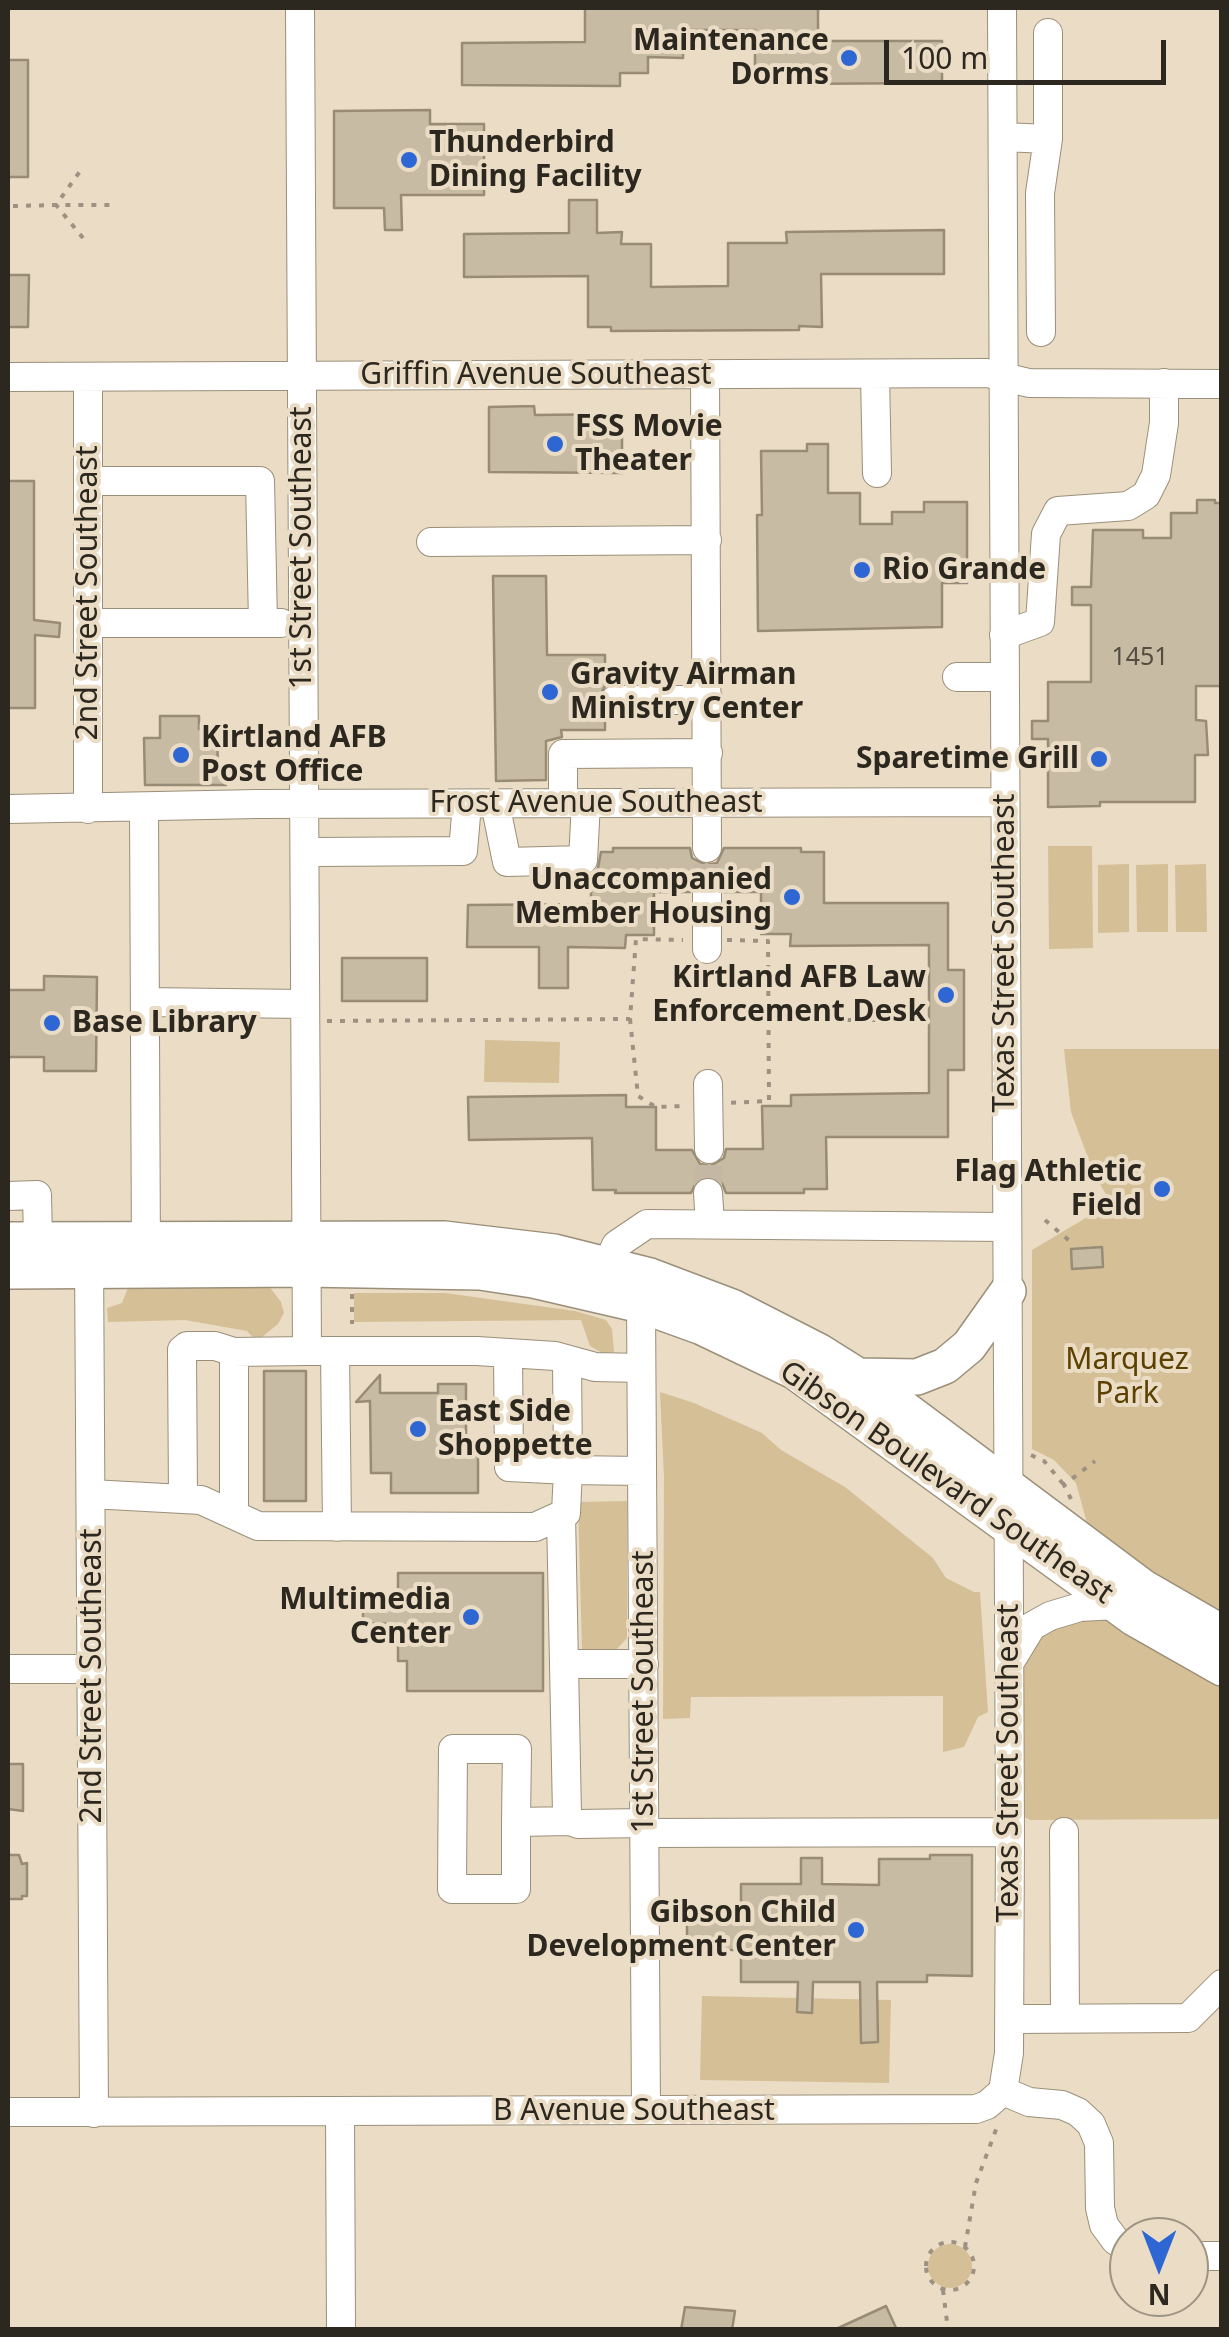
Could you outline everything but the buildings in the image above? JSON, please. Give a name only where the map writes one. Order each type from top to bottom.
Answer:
[{"type":"main road","name":"Gibson Boulevard Southeast","points":[[22,1240],[88,1255]]},
{"type":"main road","name":"Gibson Boulevard Southeast","points":[[8,1270],[88,1255],[306,1253],[494,1243],[608,1264],[702,1327],[794,1370],[1117,1606],[1222,1668]]},
{"type":"main road","name":"Gibson Boulevard Southeast","points":[[306,1253],[646,1290],[732,1306],[858,1376],[1144,1588],[1222,1633]]},
{"type":"main road","points":[[858,1376],[917,1376],[945,1366],[969,1346],[1008,1290]]},
{"type":"street","name":"1st Street Southeast","points":[[300,8],[304,804],[311,1013],[307,1352]]},
{"type":"street","name":"Texas Street Southeast","points":[[1002,8],[1010,2019]]},
{"type":"street","points":[[1041,332],[1040,193],[1048,139],[1048,33]]},
{"type":"street","points":[[1003,138],[1048,139]]},
{"type":"street","name":"Griffin Avenue Southeast","points":[[8,378],[987,373],[1028,383],[1222,384]]},
{"type":"street","points":[[705,374],[707,848]]},
{"type":"street","points":[[875,374],[878,473]]},
{"type":"street","name":"2nd Street Southeast","points":[[88,378],[88,808]]},
{"type":"street","points":[[1004,636],[1040,622],[1046,534],[1058,511],[1128,506],[1146,495],[1156,475],[1164,423],[1164,383]]},
{"type":"street","points":[[88,482],[260,482],[264,623]]},
{"type":"street","points":[[431,542],[707,540]]},
{"type":"street","points":[[88,623],[303,623]]},
{"type":"street","points":[[957,678],[1004,677]]},
{"type":"street","points":[[615,700],[708,700]]},
{"type":"street","points":[[495,803],[507,862],[583,860],[563,754],[708,754]]},
{"type":"street","name":"Frost Avenue Southeast","points":[[8,809],[1004,802]]},
{"type":"street","points":[[315,852],[462,851],[467,804]]},
{"type":"street","points":[[144,808],[145,1255]]},
{"type":"street","points":[[707,892],[707,945]]},
{"type":"street","points":[[145,1002],[311,1013]]},
{"type":"street","points":[[708,1094],[708,1150]]},
{"type":"street","points":[[708,1193],[710,1224]]},
{"type":"street","points":[[8,1196],[36,1195],[22,1240]]},
{"type":"street","points":[[608,1264],[616,1245],[647,1224],[1007,1227]]},
{"type":"street","name":"2nd Street Southeast","points":[[88,1255],[94,2113]]},
{"type":"street","name":"1st Street Southeast","points":[[646,1290],[642,1368],[646,2110]]},
{"type":"street","points":[[183,1498],[182,1350],[186,1346],[215,1346],[234,1352],[508,1353],[567,1360],[595,1368],[642,1368]]},
{"type":"street","points":[[234,1352],[234,1515]]},
{"type":"street","points":[[336,1352],[338,1527]]},
{"type":"street","points":[[508,1353],[510,1466],[642,1471]]},
{"type":"street","points":[[91,1494],[201,1500],[258,1526],[535,1527],[566,1512],[567,1360]]},
{"type":"street","points":[[561,1515],[570,1822]]},
{"type":"street","points":[[1010,1663],[1032,1626],[1050,1616],[1080,1607],[1117,1606]]},
{"type":"street","points":[[566,1664],[644,1664]]},
{"type":"street","points":[[8,1669],[92,1669]]},
{"type":"street","points":[[453,1749],[517,1749],[516,1822],[516,1889],[452,1888],[453,1749]]},
{"type":"street","points":[[516,1822],[644,1828],[1010,1832]]},
{"type":"street","points":[[1064,1832],[1066,2018]]},
{"type":"street","points":[[1109,2232],[1100,2208],[1099,2143],[1091,2124],[1062,2105],[1000,2094],[1008,2069],[1010,2019],[1188,2018],[1222,1984]]},
{"type":"street","name":"B Avenue Southeast","points":[[8,2112],[976,2109],[1000,2094]]},
{"type":"street","points":[[340,2112],[342,2330]]},
{"type":"path","points":[[56,204],[83,167]]},
{"type":"path","points":[[56,204],[84,238]]},
{"type":"path","points":[[13,206],[112,205]]},
{"type":"path","points":[[636,939],[707,945],[768,941],[768,1101],[708,1094],[656,1107],[638,1096],[630,1019],[636,939]]},
{"type":"path","points":[[311,1013],[630,1019]]},
{"type":"path","points":[[768,1020],[929,1020]]},
{"type":"path","points":[[1045,1220],[1072,1243]]},
{"type":"path","points":[[352,1280],[352,1324]]},
{"type":"path","points":[[1028,1455],[1044,1461],[1064,1485],[1072,1506]]},
{"type":"path","points":[[1064,1485],[1095,1461]]},
{"type":"path","points":[[965,2247],[946,2242],[930,2252],[926,2264],[928,2277],[944,2289],[956,2290],[972,2277],[974,2264],[965,2247],[976,2183],[997,2126],[1000,2094]]},
{"type":"path","points":[[944,2289],[948,2330]]},
{"type":"green space","points":[[1048,846],[1092,846],[1093,948],[1049,949]]},
{"type":"green space","points":[[1129,864],[1129,932],[1098,933],[1098,865]]},
{"type":"green space","points":[[1168,864],[1168,932],[1137,932],[1136,865]]},
{"type":"green space","points":[[1206,864],[1207,932],[1176,932],[1175,865]]},
{"type":"green space","points":[[485,1040],[560,1042],[559,1083],[484,1082]]},
{"type":"green space","name":"Marquez Park","points":[[1064,1049],[1221,1049],[1221,1614],[1172,1585],[1087,1523],[1076,1483],[1054,1460],[1032,1449],[1032,1250],[1111,1203],[1094,1174],[1071,1112]]},
{"type":"green space","points":[[129,1285],[268,1285],[284,1313],[278,1324],[257,1341],[247,1331],[185,1320],[108,1322],[107,1308],[122,1303]]},
{"type":"green space","points":[[354,1293],[445,1293],[575,1311],[606,1320],[612,1329],[614,1352],[602,1353],[590,1346],[581,1320],[354,1322]]},
{"type":"green space","points":[[660,1392],[762,1433],[781,1450],[845,1487],[933,1558],[946,1578],[980,1592],[988,1712],[978,1717],[964,1747],[943,1752],[943,1696],[691,1697],[690,1718],[663,1719],[664,1477]]},
{"type":"green space","points":[[627,1501],[627,1638],[616,1650],[582,1650],[578,1502]]},
{"type":"green space","points":[[1101,1614],[1221,1678],[1221,1819],[1030,1820],[1021,1815],[1020,1665],[1049,1626]]},
{"type":"green space","points":[[702,1996],[891,2000],[889,2083],[700,2080]]},
{"type":"green space","points":[[950,2244],[966,2250],[972,2266],[966,2282],[950,2288],[934,2282],[928,2266],[934,2250]]},
{"type":"tunnel","points":[[707,848],[707,892]]},
{"type":"tunnel","points":[[708,1193],[709,1149]]},
{"type":"place","name":"Maintenance Dorms","points":[[849,58]]},
{"type":"place","name":"Thunderbird Dining Facility","points":[[409,160]]},
{"type":"place","name":"FSS Movie Theater","points":[[555,444]]},
{"type":"place","name":"Rio Grande","points":[[862,570]]},
{"type":"place","name":"Gravity Airman Ministry Center","points":[[550,692]]},
{"type":"place","name":"Kirtland AFB Post Office","points":[[181,755]]},
{"type":"place","name":"Sparetime Grill","points":[[1099,759]]},
{"type":"place","name":"Unaccompanied Member Housing","points":[[792,897]]},
{"type":"place","name":"Kirtland AFB Law Enforcement Desk","points":[[946,995]]},
{"type":"place","name":"Base Library","points":[[52,1023]]},
{"type":"place","name":"Flag Athletic Field","points":[[1162,1189]]},
{"type":"place","name":"East Side Shoppette","points":[[418,1429]]},
{"type":"place","name":"Multimedia Center","points":[[471,1617]]},
{"type":"place","name":"Gibson Child Development Center","points":[[856,1930]]}]
